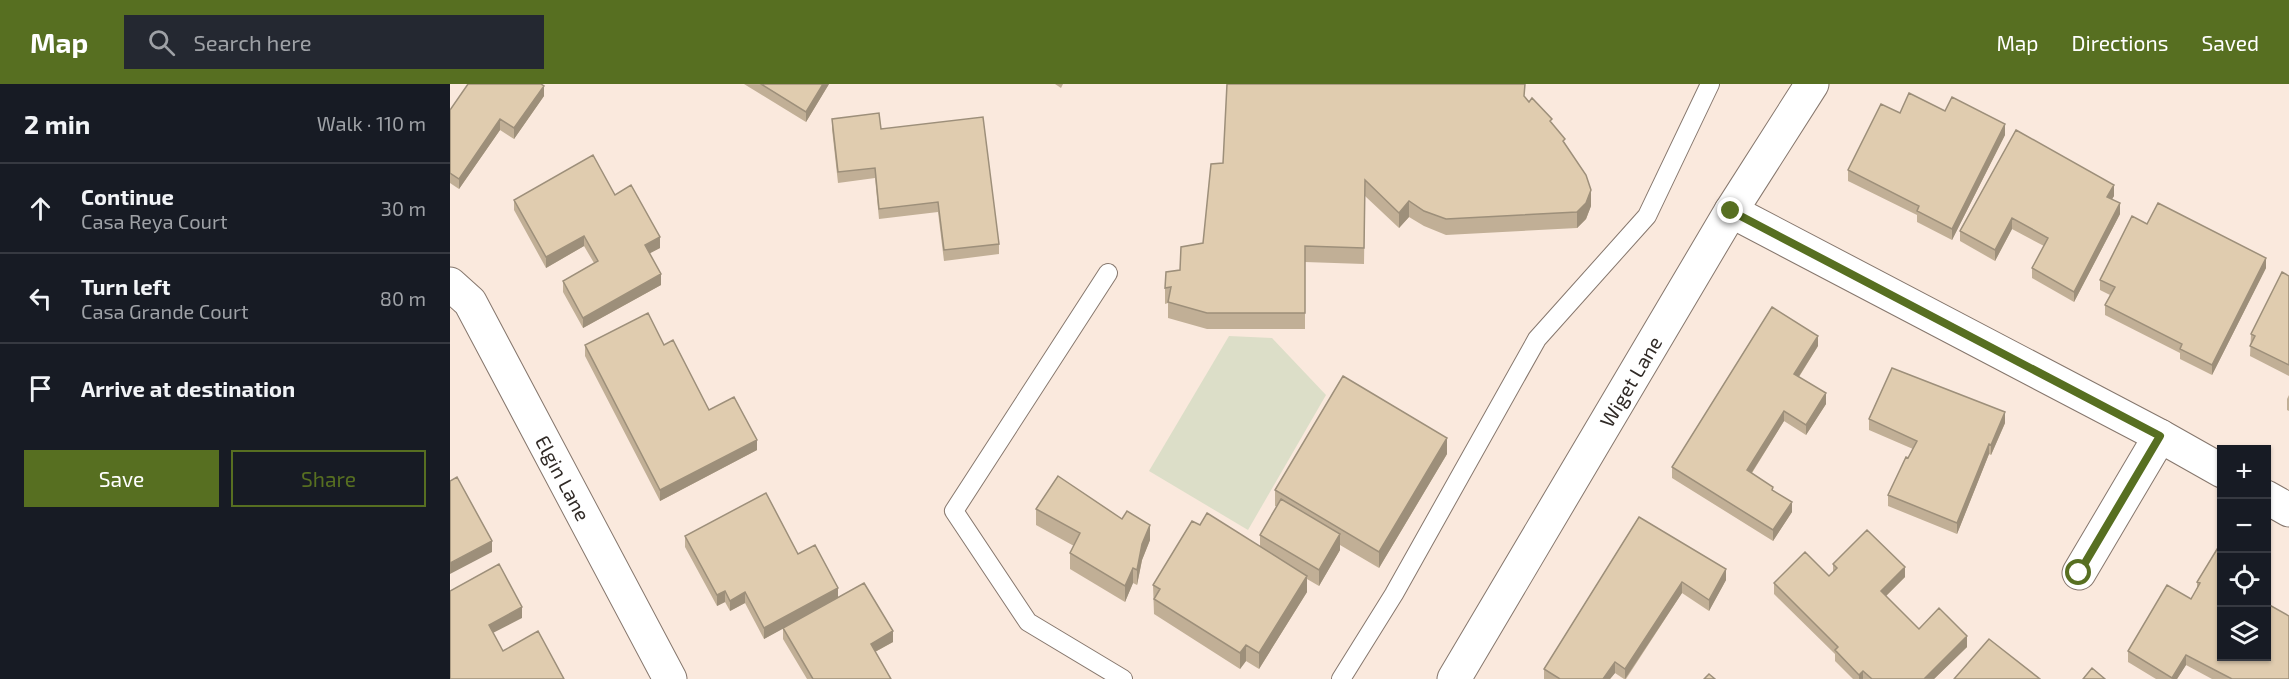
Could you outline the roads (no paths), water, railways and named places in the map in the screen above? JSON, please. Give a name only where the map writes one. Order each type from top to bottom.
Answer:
[{"type":"street","name":"Wiget Lane","points":[[1454,679],[1731,211],[1812,84]]},
{"type":"street","points":[[1731,211],[2217,468]]},
{"type":"street","name":"Elgin Lane","points":[[450,284],[470,302],[670,679]]},
{"type":"street","points":[[2079,573],[2160,436]]},
{"type":"street","points":[[2270,499],[2289,510]]},
{"type":"lane","points":[[1341,679],[1394,594],[1537,339],[1647,216],[1710,84]]},
{"type":"lane","points":[[1108,273],[954,511],[1028,622],[1123,679]]}]
